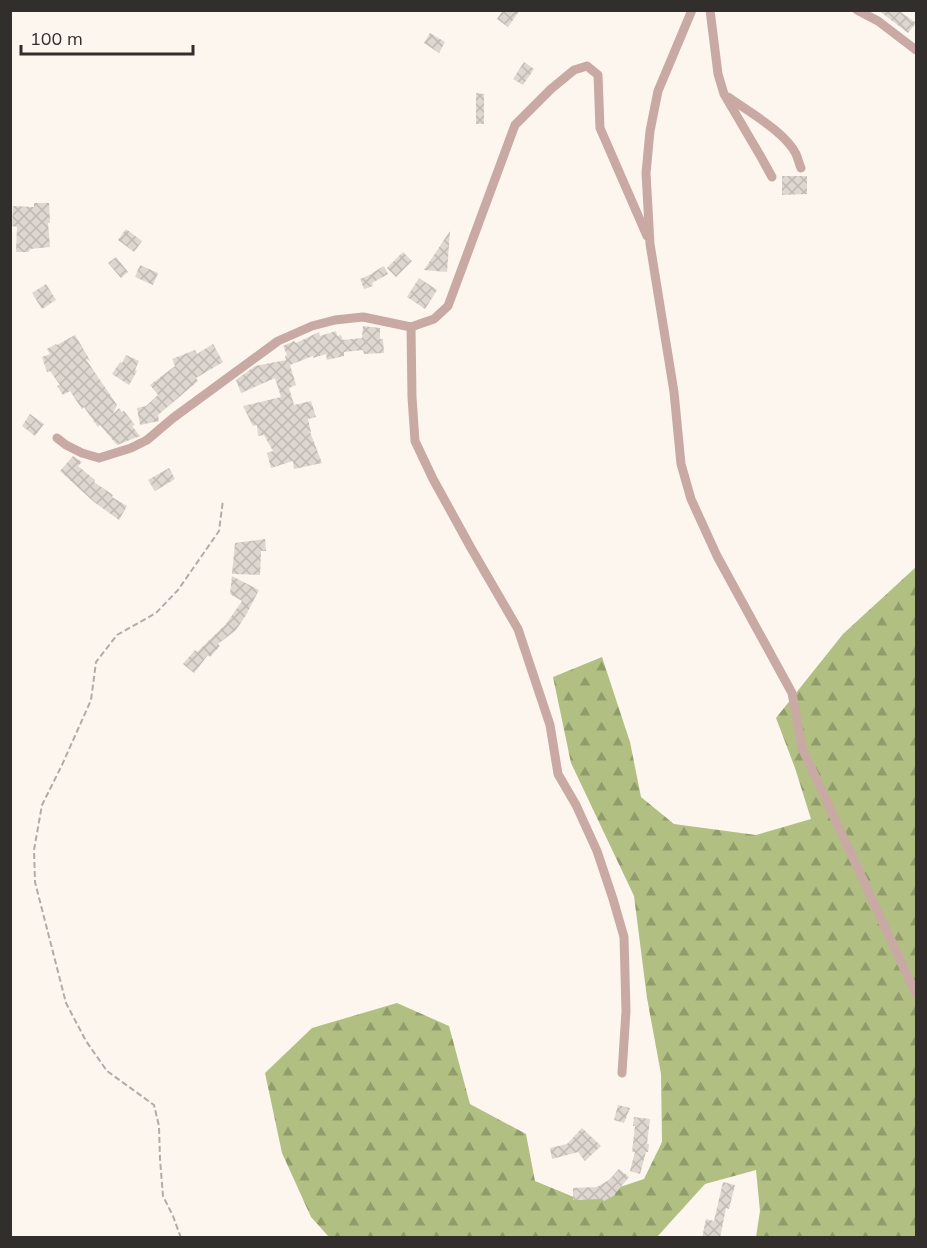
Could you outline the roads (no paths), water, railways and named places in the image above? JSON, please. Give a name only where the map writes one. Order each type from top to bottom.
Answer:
[{"type":"street","points":[[692,10],[658,91],[650,131],[646,173],[651,244],[674,392],[681,464],[691,499],[717,556],[792,693],[802,748],[916,994]]},
{"type":"street","points":[[710,10],[718,75],[724,94],[772,177]]},
{"type":"street","points":[[857,10],[878,21],[916,50]]},
{"type":"street","points":[[57,438],[82,453],[99,458],[110,455],[147,440],[173,418],[278,341],[312,326],[335,320],[363,317],[411,327],[434,319],[448,306],[516,125],[551,89],[574,70],[587,66],[598,75],[600,128],[651,244]]},
{"type":"street","points":[[724,94],[787,140],[797,155],[801,168]]},
{"type":"street","points":[[411,327],[412,397],[416,441],[433,479],[518,629],[550,725],[558,774],[576,805],[613,898],[624,937],[626,1011],[622,1073]]}]
